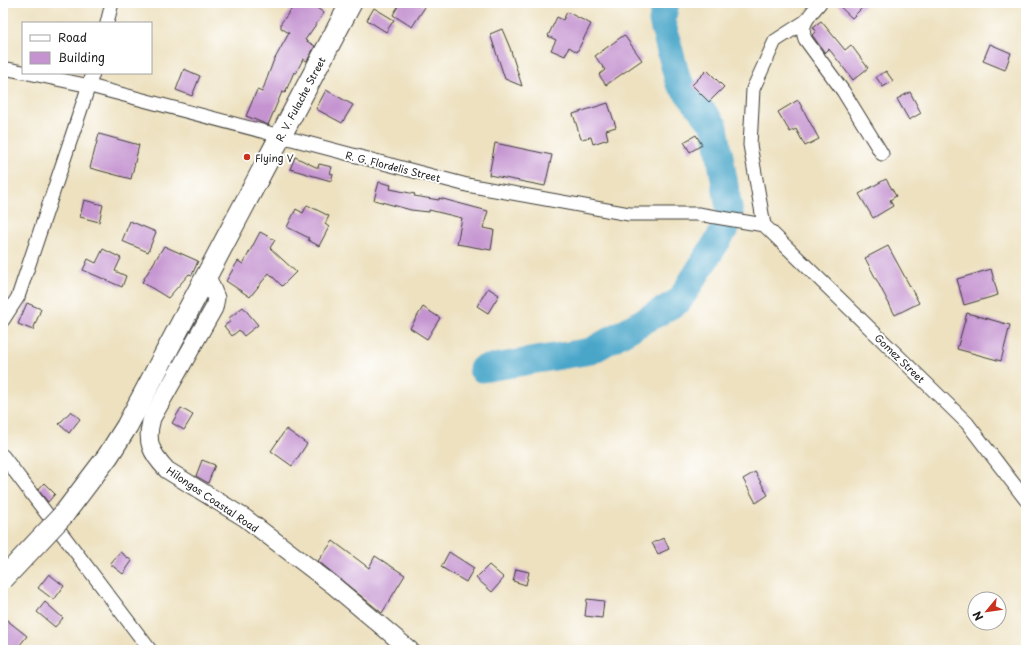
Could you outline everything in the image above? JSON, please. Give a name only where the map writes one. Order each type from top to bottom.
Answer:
[{"type":"main road","name":"R. V. Fulache Street","points":[[3,579],[64,514],[108,456],[127,426],[351,3]]},
{"type":"street","points":[[107,22],[112,3]]},
{"type":"street","points":[[820,3],[806,21],[802,32],[805,39],[843,91],[882,154]]},
{"type":"street","points":[[764,225],[750,145],[753,89],[775,41],[806,21]]},
{"type":"street","points":[[3,68],[22,72]]},
{"type":"street","name":"R. G. Flordelis Street","points":[[33,74],[90,86],[466,185],[629,214],[698,214],[764,225]]},
{"type":"street","points":[[3,320],[18,297],[93,74]]},
{"type":"street","name":"Gomez Street","points":[[764,225],[967,423],[1026,500]]},
{"type":"street","name":"Hilongos Coastal Road","points":[[206,278],[216,298],[214,308],[152,418],[148,438],[151,448],[167,470],[264,532],[334,586],[410,650]]},
{"type":"street","points":[[3,456],[150,650]]},
{"type":"building","points":[[296,3],[310,3],[324,13],[305,40],[315,46],[307,61],[303,59],[296,73],[294,72],[285,93],[282,92],[268,125],[246,116],[257,90],[262,92],[273,62],[289,33],[281,28],[281,23]]},
{"type":"building","points":[[400,3],[419,3],[425,7],[412,27],[393,15]]},
{"type":"building","points":[[836,3],[867,3],[852,18]]},
{"type":"building","points":[[374,8],[394,20],[386,32],[367,20]]},
{"type":"building","points":[[567,12],[591,24],[577,52],[569,47],[565,56],[551,50],[556,40],[548,36],[557,17],[563,20]]},
{"type":"building","points":[[821,21],[845,50],[851,45],[868,68],[853,80],[829,49],[825,53],[812,35],[816,31],[813,27]]},
{"type":"building","points":[[502,29],[510,48],[522,86],[505,79],[490,34]]},
{"type":"building","points":[[624,35],[642,60],[606,85],[599,75],[605,70],[595,56]]},
{"type":"building","points":[[990,44],[1011,53],[1005,70],[983,61]]},
{"type":"building","points":[[184,69],[200,76],[192,96],[176,90]]},
{"type":"building","points":[[707,70],[724,87],[709,102],[692,85]]},
{"type":"building","points":[[886,71],[893,81],[883,87],[876,77]]},
{"type":"building","points":[[326,90],[353,105],[342,123],[316,109]]},
{"type":"building","points":[[910,92],[921,113],[909,120],[897,99]]},
{"type":"building","points":[[798,100],[819,139],[805,146],[796,129],[790,132],[778,112]]},
{"type":"building","points":[[608,103],[616,127],[606,130],[608,139],[593,144],[591,137],[581,139],[573,114]]},
{"type":"building","points":[[99,134],[139,145],[131,179],[90,168]]},
{"type":"building","points":[[696,135],[702,145],[690,152],[684,142]]},
{"type":"building","points":[[495,143],[552,155],[545,186],[489,175]]},
{"type":"building","points":[[295,157],[318,168],[319,164],[332,167],[330,173],[333,174],[331,181],[290,169]]},
{"type":"building","points":[[886,179],[896,196],[890,200],[893,206],[873,218],[859,194]]},
{"type":"building","points":[[379,182],[391,185],[390,189],[415,194],[414,196],[439,200],[439,198],[488,211],[483,228],[494,230],[491,250],[457,244],[462,218],[429,210],[429,212],[411,210],[374,200]]},
{"type":"building","points":[[84,200],[103,205],[99,222],[80,217]]},
{"type":"building","points":[[307,205],[329,216],[325,224],[329,227],[319,246],[308,240],[309,238],[287,227],[296,209],[303,213]]},
{"type":"building","points":[[130,221],[156,232],[148,252],[122,241]]},
{"type":"building","points":[[260,232],[275,240],[270,248],[296,272],[282,286],[269,273],[250,297],[226,281],[238,261],[243,264]]},
{"type":"building","points":[[164,246],[198,261],[192,275],[189,274],[168,298],[142,282]]},
{"type":"building","points":[[888,246],[919,303],[895,315],[865,258]]},
{"type":"building","points":[[103,249],[121,258],[115,271],[126,276],[122,287],[83,270],[88,259],[96,263]]},
{"type":"building","points":[[991,269],[998,295],[964,305],[957,279]]},
{"type":"building","points":[[488,288],[499,295],[488,313],[477,306]]},
{"type":"building","points":[[27,303],[41,309],[33,330],[18,324]]},
{"type":"building","points":[[243,307],[258,325],[244,336],[239,330],[232,336],[224,326],[231,321],[229,318]]},
{"type":"building","points":[[423,307],[440,318],[427,339],[410,328]]},
{"type":"building","points":[[967,313],[1010,325],[1001,361],[957,349]]},
{"type":"building","points":[[181,408],[193,415],[184,430],[172,423]]},
{"type":"building","points":[[71,411],[80,419],[69,433],[59,424]]},
{"type":"building","points":[[286,429],[307,444],[292,466],[271,451]]},
{"type":"building","points":[[202,460],[215,465],[208,483],[196,476]]},
{"type":"building","points":[[755,472],[768,495],[756,503],[743,479]]},
{"type":"building","points":[[44,483],[55,494],[48,502],[38,490]]},
{"type":"building","points":[[664,538],[669,549],[658,554],[652,543]]},
{"type":"building","points":[[333,541],[369,568],[375,556],[405,575],[382,613],[318,561]]},
{"type":"building","points":[[120,552],[132,561],[123,574],[110,564]]},
{"type":"building","points":[[449,552],[474,568],[466,582],[441,567]]},
{"type":"building","points":[[489,565],[504,578],[492,592],[476,578]]},
{"type":"building","points":[[516,569],[529,572],[526,585],[513,581]]},
{"type":"building","points":[[49,574],[64,586],[54,600],[38,588]]},
{"type":"building","points":[[587,599],[604,601],[602,618],[585,616]]},
{"type":"building","points":[[45,602],[63,618],[55,627],[37,612]]},
{"type":"building","points":[[3,617],[27,636],[16,650],[3,640]]},
{"type":"waterway","points":[[666,3],[662,21],[678,81],[715,127],[730,214]]},
{"type":"waterway","points":[[482,369],[591,351],[679,301],[725,229]]},
{"type":"place","name":"Flying V","points":[[247,157]]}]
